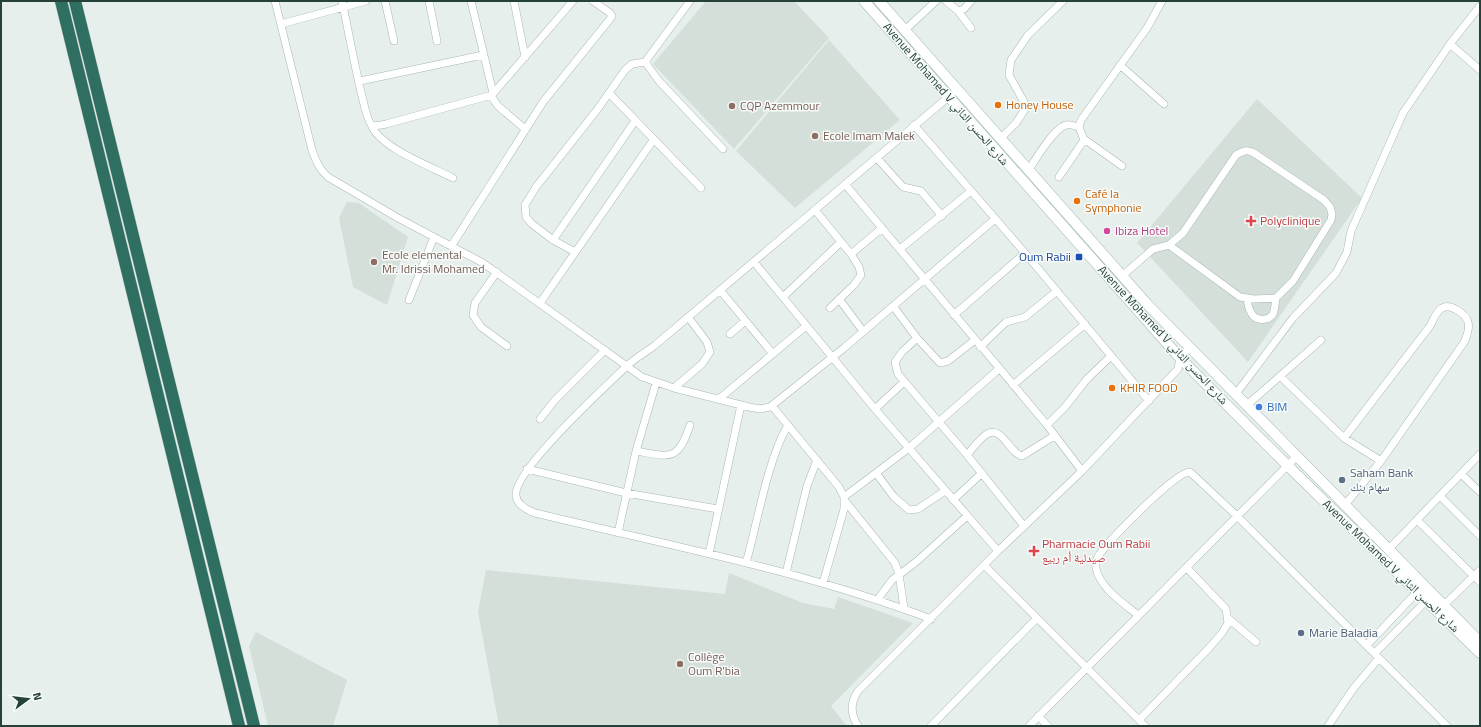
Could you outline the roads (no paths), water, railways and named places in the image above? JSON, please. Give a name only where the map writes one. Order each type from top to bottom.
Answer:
[{"type":"highway","points":[[61,1],[239,726]]},
{"type":"highway","points":[[75,1],[254,726]]},
{"type":"main road","name":"Avenue Mohamed V شارع الحسن الثاني","points":[[864,1],[947,97],[1116,276],[1388,550],[1420,589]]},
{"type":"main road","name":"Avenue Mohamed V شارع الحسن الثاني","points":[[879,1],[1028,171],[1116,276],[1180,358],[1183,367],[1420,589],[1480,653]]},
{"type":"main road","name":"Avenue Mohamed V شارع الحسن الثاني","points":[[1429,598],[1443,606],[1480,642]]},
{"type":"street","points":[[275,1],[309,138],[318,166],[328,176],[452,245],[497,272],[626,366],[642,377],[656,383],[760,409],[772,406],[833,357],[995,219]]},
{"type":"street","points":[[281,24],[342,4],[366,1]]},
{"type":"street","points":[[385,1],[394,41]]},
{"type":"street","points":[[429,1],[437,40]]},
{"type":"street","points":[[471,1],[492,94],[498,106],[525,129]]},
{"type":"street","points":[[514,1],[525,57]]},
{"type":"street","points":[[371,124],[374,126],[386,124],[492,94],[573,1]]},
{"type":"street","points":[[452,245],[543,102],[610,19],[611,14],[593,1]]},
{"type":"street","points":[[575,252],[553,240],[529,221],[525,213],[525,205],[629,66],[645,62],[690,1]]},
{"type":"street","points":[[905,30],[936,1]]},
{"type":"street","points":[[946,1],[958,11],[971,28]]},
{"type":"street","points":[[958,11],[964,10],[971,1]]},
{"type":"street","points":[[1000,139],[1020,118],[1025,106],[1009,75],[1011,60],[1028,35],[1063,1]]},
{"type":"street","points":[[1079,127],[1088,110],[1147,28],[1162,1]]},
{"type":"street","points":[[342,4],[366,114],[378,136],[392,146],[453,178]]},
{"type":"street","points":[[1235,395],[1293,318],[1340,266],[1347,252],[1351,231],[1403,113],[1450,44],[1480,6]]},
{"type":"street","points":[[1450,44],[1480,70]]},
{"type":"street","points":[[360,81],[483,55]]},
{"type":"street","points":[[645,62],[659,81],[724,149]]},
{"type":"street","points":[[1120,65],[1164,104]]},
{"type":"street","points":[[931,619],[878,599],[786,573],[535,513],[526,509],[518,501],[516,494],[519,481],[527,469],[567,425],[626,366],[654,346],[957,90]]},
{"type":"street","points":[[609,93],[701,188]]},
{"type":"street","points":[[553,240],[635,121]]},
{"type":"street","points":[[914,125],[1026,253],[1149,401]]},
{"type":"street","points":[[1028,171],[1042,150],[1060,128],[1067,125],[1079,127]]},
{"type":"street","points":[[1079,127],[1084,139],[1122,166]]},
{"type":"street","points":[[540,303],[654,139]]},
{"type":"street","points":[[1059,177],[1084,139]]},
{"type":"street","points":[[1116,276],[1153,249],[1169,245],[1183,233],[1236,155],[1248,150],[1324,200],[1330,207],[1332,214],[1326,230],[1293,281],[1276,298],[1267,300],[1240,297],[1169,245]]},
{"type":"street","points":[[878,158],[903,187],[920,191],[942,216]]},
{"type":"street","points":[[845,184],[980,347],[1000,369],[1082,471]]},
{"type":"street","points":[[900,249],[971,191]]},
{"type":"street","points":[[816,210],[851,254],[859,267],[860,275],[830,308]]},
{"type":"street","points":[[851,254],[882,228]]},
{"type":"street","points":[[409,300],[434,236]]},
{"type":"street","points":[[783,297],[841,242]]},
{"type":"street","points":[[954,315],[1026,253]]},
{"type":"street","points":[[754,262],[875,409],[998,551]]},
{"type":"street","points":[[497,272],[475,303],[473,315],[477,323],[507,346]]},
{"type":"street","points":[[720,290],[773,354]]},
{"type":"street","points":[[980,347],[1006,322],[1024,317],[1057,292]]},
{"type":"street","points":[[1247,298],[1250,313],[1256,319],[1263,320],[1270,318],[1274,313],[1276,298]]},
{"type":"street","points":[[839,299],[863,331]]},
{"type":"street","points":[[893,306],[917,338],[937,360],[943,363],[948,361],[975,340]]},
{"type":"street","points":[[1344,438],[1430,326],[1440,310],[1448,306],[1454,308],[1467,320],[1468,323],[1465,341],[1381,462],[1344,506]]},
{"type":"street","points":[[674,388],[702,364],[710,352],[707,342],[688,317]]},
{"type":"street","points":[[730,334],[745,321]]},
{"type":"street","points":[[1013,385],[1085,324]]},
{"type":"street","points":[[719,399],[806,326]]},
{"type":"street","points":[[917,338],[902,352],[895,362],[896,370],[904,382],[939,421],[1024,526]]},
{"type":"street","points":[[1246,406],[1321,340]]},
{"type":"street","points":[[1180,358],[1189,348]]},
{"type":"street","points":[[540,419],[555,400],[605,350]]},
{"type":"street","points":[[1046,425],[1065,407],[1087,379],[1111,356]]},
{"type":"street","points":[[858,726],[853,717],[851,706],[852,701],[858,691],[998,551],[1082,471],[1183,367],[1198,357]]},
{"type":"street","points":[[823,583],[845,499],[909,448],[1000,369]]},
{"type":"street","points":[[1280,376],[1344,438],[1381,462]]},
{"type":"street","points":[[875,409],[904,382]]},
{"type":"street","points":[[618,533],[636,451],[656,383]]},
{"type":"street","points":[[709,554],[741,405]]},
{"type":"street","points":[[772,406],[818,460],[839,487],[845,499],[895,563],[899,574],[904,608]]},
{"type":"street","points":[[746,563],[771,467],[788,424]]},
{"type":"street","points":[[636,451],[667,456],[674,454],[680,450],[690,425]]},
{"type":"street","points":[[967,455],[985,435],[991,432],[998,434],[1012,450],[1022,456],[1054,436]]},
{"type":"street","points":[[1388,550],[1480,454]]},
{"type":"street","points":[[1029,726],[1296,457]]},
{"type":"street","points":[[786,573],[807,486],[818,460]]},
{"type":"street","points":[[527,469],[626,493],[718,509]]},
{"type":"street","points":[[1138,615],[1103,583],[1096,566],[1101,551],[1145,506],[1179,476],[1188,471],[1237,516],[1447,726]]},
{"type":"street","points":[[876,473],[894,497],[909,510],[918,509],[945,491]]},
{"type":"street","points":[[953,500],[982,473]]},
{"type":"street","points":[[1461,474],[1480,492]]},
{"type":"street","points":[[1440,496],[1480,536]]},
{"type":"street","points":[[878,599],[892,580],[967,516]]},
{"type":"street","points":[[1417,520],[1480,582]]},
{"type":"street","points":[[984,565],[1142,723],[1225,630],[1228,619],[1226,609],[1187,568]]},
{"type":"street","points":[[1443,606],[1480,570]]},
{"type":"street","points":[[1367,645],[1420,589]]},
{"type":"street","points":[[1332,724],[1353,689],[1377,656],[1429,598]]},
{"type":"street","points":[[931,726],[1037,618]]},
{"type":"street","points":[[1228,619],[1256,642]]},
{"type":"street","points":[[1038,716],[1048,726]]},
{"type":"place","name":"Honey House","points":[[998,105]]},
{"type":"place","name":"CQP Azemmour","points":[[732,106]]},
{"type":"place","name":"Ecole Imam Malek","points":[[815,136]]},
{"type":"place","name":"Café la Symphonie","points":[[1077,201]]},
{"type":"place","name":"Polyclinique","points":[[1251,221]]},
{"type":"place","name":"Ibiza Hotel","points":[[1107,231]]},
{"type":"place","name":"Oum Rabii","points":[[1079,257]]},
{"type":"place","name":"Ecole elemental Mr. Idrissi Mohamed","points":[[374,262]]},
{"type":"place","name":"KHIR FOOD","points":[[1112,388]]},
{"type":"place","name":"BIM","points":[[1259,407]]},
{"type":"place","name":"Saham Bank سهام بنك","points":[[1342,480]]},
{"type":"place","name":"Pharmacie Oum Rabii صيدلية أم ربيع","points":[[1034,551]]},
{"type":"place","name":"Marie Baladia","points":[[1301,633]]},
{"type":"place","name":"Collège Oum R'bia","points":[[680,664]]}]
